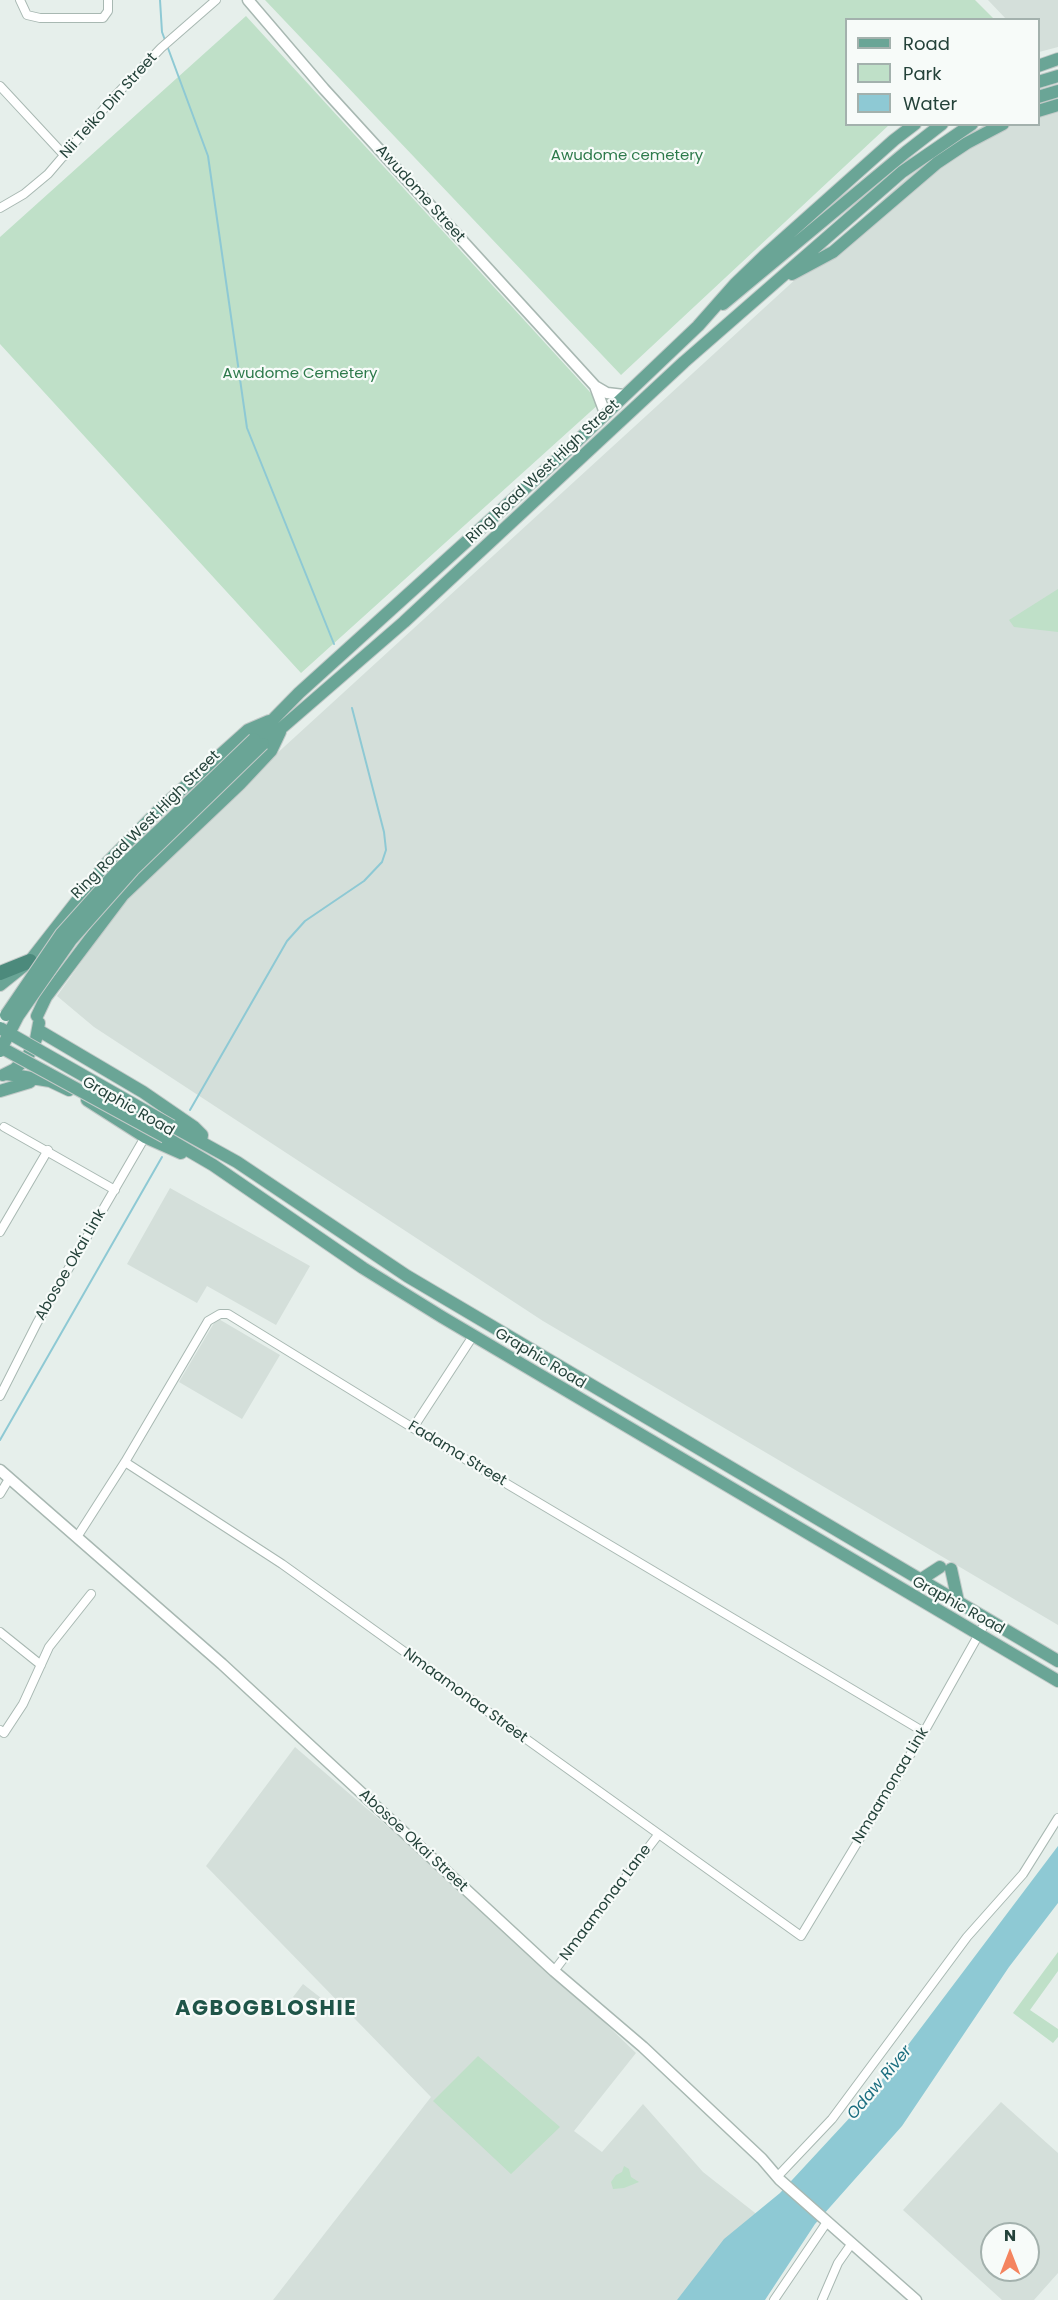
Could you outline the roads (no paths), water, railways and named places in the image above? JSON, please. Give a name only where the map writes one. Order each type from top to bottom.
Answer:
[{"type":"highway","points":[[0,973],[30,961]]},
{"type":"main road","points":[[1040,65],[1058,59]]},
{"type":"main road","points":[[1040,81],[1058,76]]},
{"type":"main road","points":[[1040,96],[1058,91]]},
{"type":"main road","points":[[1040,110],[1058,105]]},
{"type":"main road","name":"Ring Road West High Street","points":[[37,1016],[45,997],[123,896],[271,751],[277,725],[309,685],[605,413],[712,311],[735,283],[764,256],[912,126]]},
{"type":"main road","name":"Ring Road West High Street","points":[[712,311],[736,295],[939,126]]},
{"type":"main road","name":"Ring Road West High Street","points":[[0,1049],[6,1021],[71,940],[121,884],[258,741],[320,696],[404,622],[684,362],[902,172],[969,126]]},
{"type":"main road","name":"Ring Road West High Street","points":[[775,284],[833,252],[937,163],[967,143],[999,126]]},
{"type":"main road","name":"Ring Road West High Street","points":[[0,987],[30,961],[105,865],[146,823],[248,730],[277,725]]},
{"type":"main road","points":[[0,987],[20,996],[37,1016],[38,1030],[28,1056],[3,1075]]},
{"type":"main road","points":[[6,1021],[201,1142]]},
{"type":"main road","name":"Graphic Road","points":[[38,1030],[143,1092],[194,1127],[202,1135],[201,1142],[237,1162],[407,1275],[1058,1661]]},
{"type":"main road","points":[[0,1049],[193,1153]]},
{"type":"main road","name":"Graphic Road","points":[[3,1075],[41,1080],[82,1097],[145,1137],[172,1151],[193,1153],[260,1196],[363,1268],[473,1336],[915,1599],[1058,1681]]},
{"type":"main road","points":[[0,1091],[15,1084],[41,1080]]},
{"type":"main road","points":[[920,1580],[946,1568],[958,1601]]},
{"type":"street","points":[[20,0],[27,15],[51,18],[103,18],[108,11],[108,0]]},
{"type":"street","name":"Nii Teiko Din Street","points":[[0,208],[34,186],[65,156],[114,97],[161,48],[216,0]]},
{"type":"street","name":"Awudome Street","points":[[248,0],[324,89],[595,386],[605,413]]},
{"type":"street","points":[[0,86],[65,156]]},
{"type":"street","points":[[595,386],[607,393],[624,395]]},
{"type":"street","points":[[4,1127],[115,1190]]},
{"type":"street","name":"Abosoe Okai Link","points":[[0,1396],[37,1323],[145,1137]]},
{"type":"street","points":[[0,1233],[48,1150]]},
{"type":"street","name":"Fadama Street","points":[[77,1537],[125,1462],[208,1321],[220,1314],[233,1315],[413,1428],[924,1732]]},
{"type":"street","points":[[413,1428],[473,1336]]},
{"type":"street","name":"Nmaamonaa Street","points":[[125,1462],[282,1564],[801,1936]]},
{"type":"street","name":"Abosoe Okai Street","points":[[0,1470],[222,1664],[554,1971],[643,2047],[762,2159],[779,2178],[916,2300]]},
{"type":"street","points":[[0,1494],[9,1479]]},
{"type":"street","points":[[0,1730],[4,1733],[23,1704],[49,1647],[91,1594]]},
{"type":"street","name":"Nmaamonaa Link","points":[[801,1936],[924,1732],[988,1618]]},
{"type":"street","points":[[0,1632],[41,1665]]},
{"type":"street","points":[[779,2178],[832,2119],[967,1937],[1023,1874],[1058,1818]]},
{"type":"street","name":"Nmaamonaa Lane","points":[[554,1971],[658,1835]]},
{"type":"street","points":[[774,2300],[824,2219]]},
{"type":"street","points":[[822,2300],[838,2264],[852,2243]]},
{"type":"water","name":"Odaw River","points":[[1058,1846],[1058,1903],[1009,1967],[902,2126],[815,2224],[765,2300],[677,2300],[724,2239],[780,2193],[868,2098]]},
{"type":"waterway","points":[[160,0],[162,32],[208,156],[247,428],[334,644]]},
{"type":"waterway","points":[[190,1110],[287,941],[305,921],[364,881],[382,862],[386,850],[384,832],[352,708]]},
{"type":"waterway","points":[[0,1440],[162,1157]]},
{"type":"district","name":"AGBOGBLOSHIE","points":[[266,2010]]},
{"type":"park label","name":"Awudome cemetery","points":[[627,156]]},
{"type":"park label","name":"Awudome Cemetery","points":[[300,374]]}]
